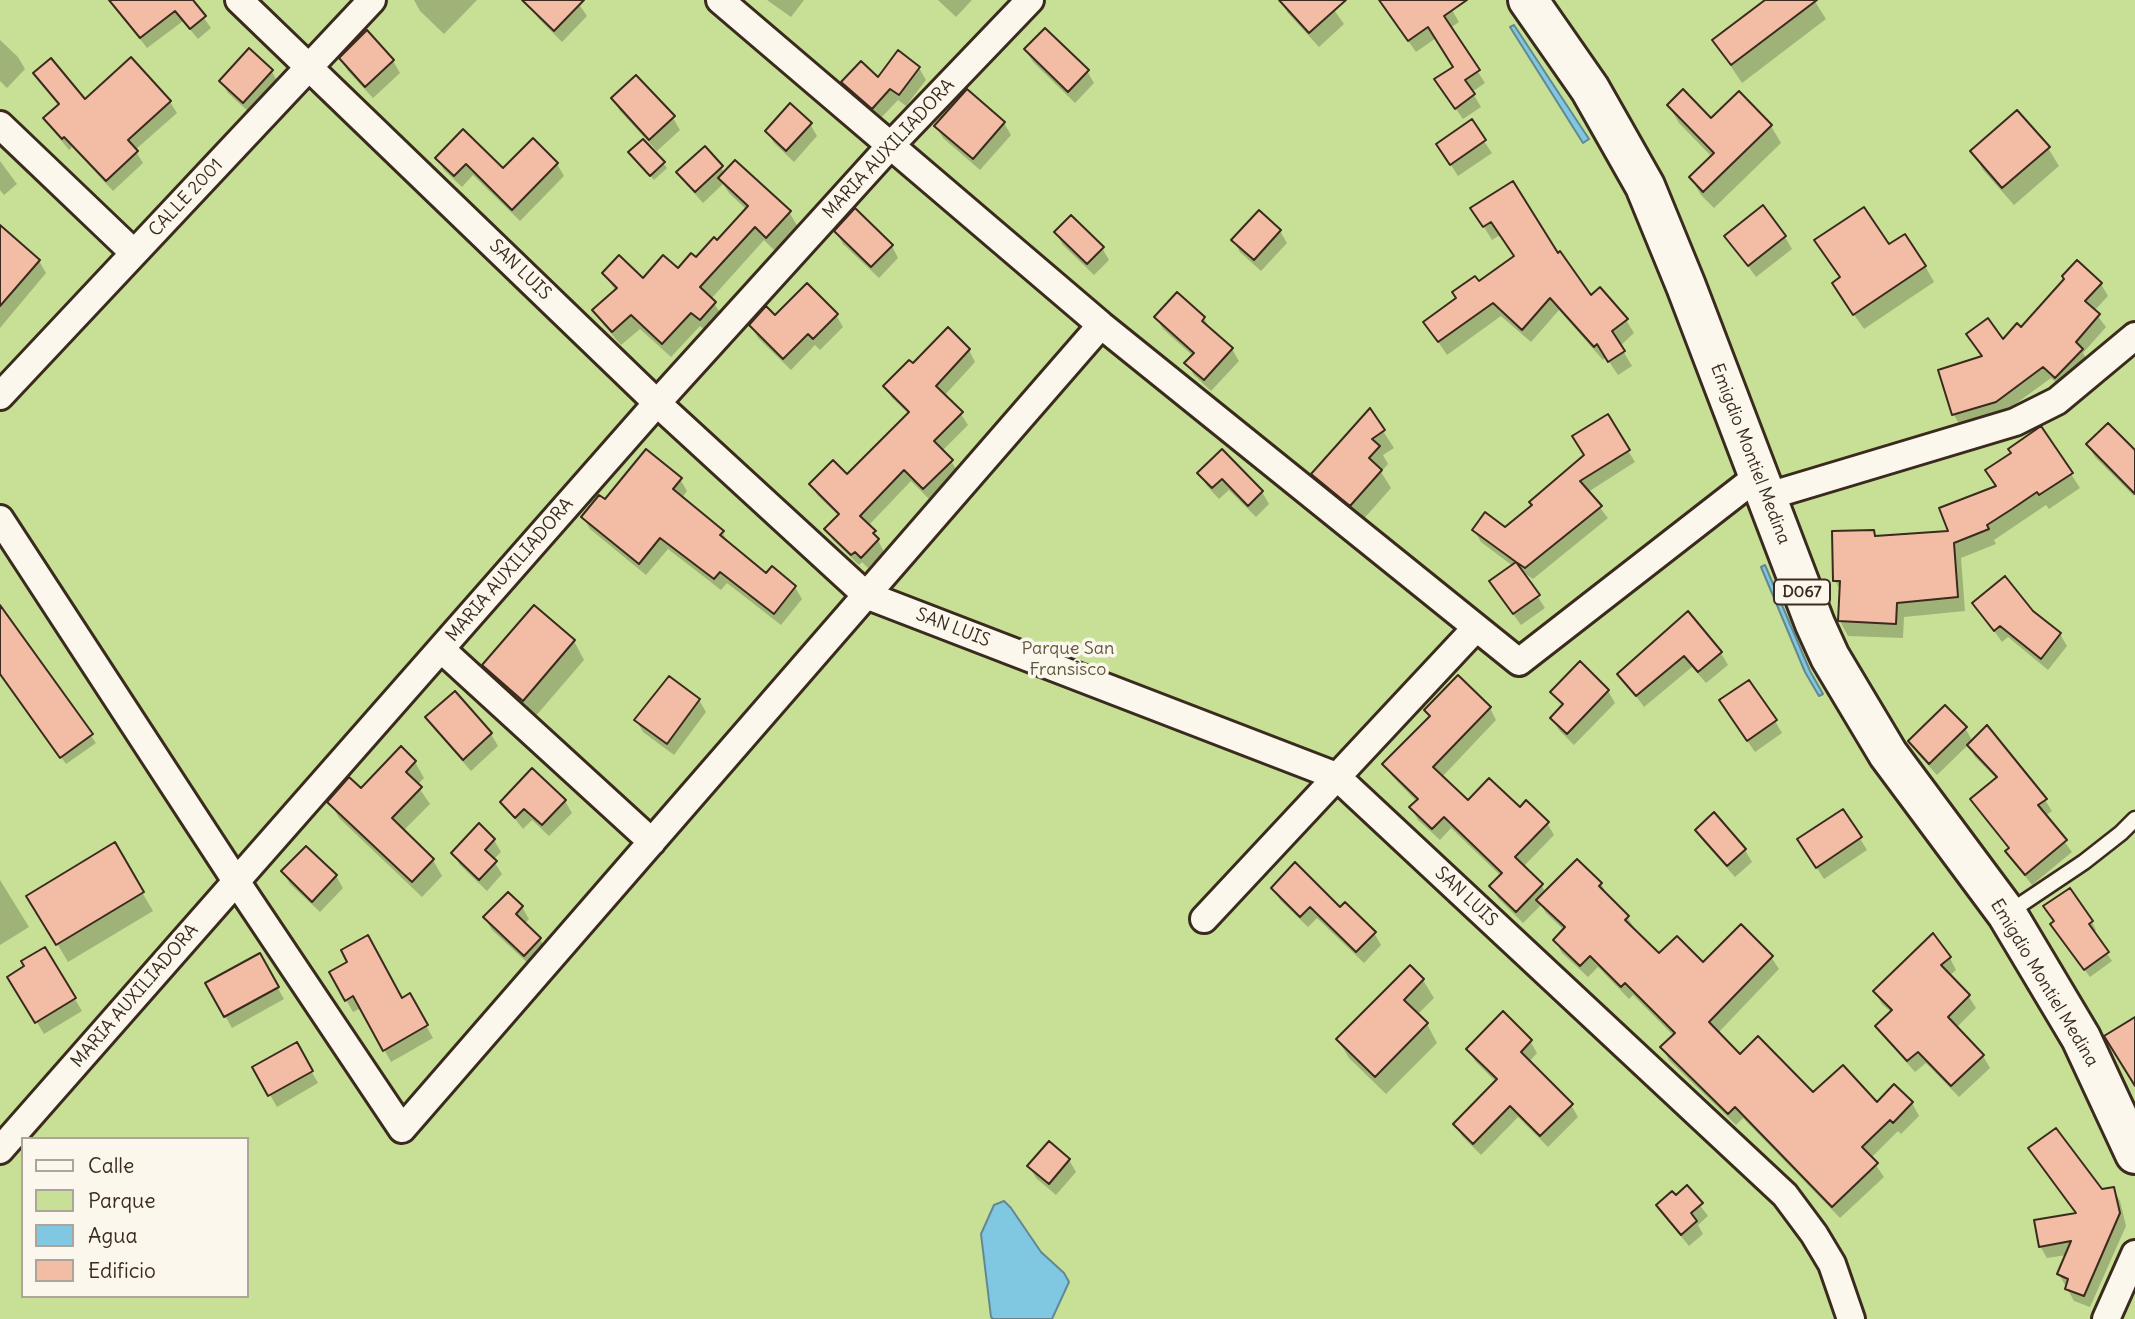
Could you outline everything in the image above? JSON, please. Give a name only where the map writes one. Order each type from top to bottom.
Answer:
[{"type":"main road","name":"Emigdio Montiel Medina","points":[[1528,0],[1590,89],[1645,186],[1830,657],[1888,754],[2007,914],[2081,1038],[2135,1154]]},
{"type":"street","name":"SAN LUIS","points":[[239,0],[657,403],[866,594],[1336,776],[1785,1195],[1832,1264],[1851,1319]]},
{"type":"street","name":"CALLE 2001","points":[[0,396],[372,0]]},
{"type":"street","points":[[720,0],[1470,635],[1519,662],[1761,487],[2015,422],[2057,401],[2135,336]]},
{"type":"street","name":"MARIA AUXILIADORA","points":[[0,1150],[657,403],[891,145],[1030,0]]},
{"type":"street","points":[[0,125],[134,253]]},
{"type":"street","points":[[0,519],[236,881],[402,1129],[1101,325]]},
{"type":"street","points":[[1204,919],[1470,635]]},
{"type":"street","points":[[441,649],[652,842]]},
{"type":"street","points":[[2106,1319],[2135,1254]]},
{"type":"lane","points":[[2007,914],[2084,862],[2135,819]]},
{"type":"green space","name":"Parque San Fransisco","points":[[0,0],[2135,0],[2135,1319],[0,1319]]},
{"type":"water","points":[[1514,25],[1589,139],[1583,143],[1510,27]]},
{"type":"water","points":[[1765,565],[1810,671],[1823,694],[1819,696],[1805,672],[1761,567]]},
{"type":"water","points":[[1004,1201],[1041,1252],[1064,1273],[1069,1282],[1052,1319],[991,1317],[981,1234],[994,1205]]},
{"type":"building","points":[[109,0],[193,0],[206,16],[190,29],[175,11],[140,38]]},
{"type":"building","points":[[522,0],[584,0],[554,31]]},
{"type":"building","points":[[1279,0],[1346,0],[1309,33]]},
{"type":"building","points":[[1379,0],[1467,0],[1444,16],[1480,70],[1465,80],[1475,94],[1455,109],[1434,79],[1453,67],[1428,27],[1408,41]]},
{"type":"building","points":[[1765,0],[1817,0],[1731,65],[1712,40]]},
{"type":"building","points":[[1045,28],[1089,70],[1068,92],[1024,49]]},
{"type":"building","points":[[367,30],[394,60],[365,87],[339,58]]},
{"type":"building","points":[[249,48],[273,70],[243,103],[219,81]]},
{"type":"building","points":[[898,50],[920,67],[899,95],[890,89],[872,109],[841,82],[861,61],[878,77]]},
{"type":"building","points":[[131,57],[171,101],[128,140],[138,151],[106,181],[43,118],[59,104],[33,73],[51,58],[85,99]]},
{"type":"building","points":[[636,75],[675,116],[649,140],[611,98]]},
{"type":"building","points":[[967,89],[1005,122],[973,159],[934,126]]},
{"type":"building","points":[[1683,89],[1711,118],[1739,91],[1772,125],[1703,192],[1689,177],[1714,153],[1667,105]]},
{"type":"building","points":[[790,103],[812,123],[786,151],[765,131]]},
{"type":"building","points":[[2017,110],[2050,147],[2002,188],[1970,151]]},
{"type":"building","points":[[1472,119],[1486,140],[1450,165],[1436,144]]},
{"type":"building","points":[[463,129],[503,168],[533,138],[558,163],[512,210],[466,164],[454,176],[435,158]]},
{"type":"building","points":[[643,139],[665,162],[650,176],[628,152]]},
{"type":"building","points":[[705,146],[723,166],[695,192],[676,172]]},
{"type":"building","points":[[735,160],[791,211],[766,238],[755,227],[700,287],[716,302],[700,320],[691,313],[662,344],[631,315],[612,332],[592,310],[617,288],[602,273],[619,255],[643,278],[663,255],[678,268],[691,253],[696,257],[714,237],[717,240],[748,206],[718,178]]},
{"type":"building","points":[[1513,181],[1558,253],[1560,251],[1591,295],[1600,287],[1628,319],[1612,331],[1625,351],[1608,362],[1597,344],[1594,347],[1550,298],[1522,330],[1493,303],[1438,342],[1423,322],[1456,298],[1452,292],[1475,276],[1479,281],[1514,256],[1491,222],[1483,227],[1470,208]]},
{"type":"building","points":[[1763,205],[1786,236],[1748,266],[1724,236]]},
{"type":"building","points":[[1864,207],[1889,244],[1905,234],[1926,266],[1853,315],[1832,283],[1840,277],[1814,240]]},
{"type":"building","points":[[855,208],[893,245],[871,267],[834,231]]},
{"type":"building","points":[[1259,210],[1281,230],[1254,260],[1231,240]]},
{"type":"building","points":[[1071,215],[1104,247],[1087,264],[1054,232]]},
{"type":"building","points":[[0,225],[40,260],[0,306]]},
{"type":"building","points":[[2077,260],[2102,283],[2085,301],[2100,314],[2076,342],[2083,349],[2055,378],[2043,367],[1996,402],[1952,415],[1938,370],[1982,356],[1966,334],[1988,318],[2003,339],[2017,323],[2021,327],[2064,279],[2062,276]]},
{"type":"building","points":[[807,283],[838,314],[813,339],[808,334],[783,359],[749,325],[766,306],[775,315]]},
{"type":"building","points":[[1177,292],[1205,317],[1202,321],[1233,348],[1204,380],[1184,363],[1194,353],[1154,317]]},
{"type":"building","points":[[948,327],[970,349],[936,386],[963,412],[934,441],[953,460],[923,489],[904,470],[860,516],[876,531],[873,533],[879,539],[861,558],[855,552],[851,555],[824,529],[839,514],[809,484],[833,460],[847,474],[909,412],[883,386],[909,360],[913,363]]},
{"type":"building","points":[[1370,408],[1385,430],[1372,439],[1380,446],[1369,458],[1382,470],[1350,506],[1311,474]]},
{"type":"building","points":[[1608,414],[1630,450],[1580,481],[1602,506],[1525,568],[1472,530],[1485,512],[1505,527],[1532,505],[1529,502],[1584,455],[1572,436]]},
{"type":"building","points":[[2108,423],[2135,450],[2135,494],[2086,444]]},
{"type":"building","points":[[2041,426],[2073,473],[2039,495],[2037,492],[1987,525],[1989,529],[1954,543],[1958,597],[1897,603],[1896,624],[1838,621],[1840,581],[1833,581],[1832,531],[1874,530],[1875,536],[1948,531],[1939,508],[1996,486],[1985,470],[2011,453],[2008,449]]},
{"type":"building","points":[[646,449],[682,478],[673,489],[724,531],[720,535],[766,573],[772,566],[796,586],[774,614],[720,572],[714,579],[660,538],[639,564],[581,517],[599,495],[605,499]]},
{"type":"building","points":[[1222,449],[1263,491],[1248,506],[1222,479],[1212,488],[1197,473]]},
{"type":"building","points":[[1516,562],[1540,595],[1513,614],[1489,581]]},
{"type":"building","points":[[2005,576],[2033,611],[2061,633],[2041,659],[2000,626],[1994,631],[1972,603]]},
{"type":"building","points":[[0,605],[93,734],[60,758],[0,674]]},
{"type":"building","points":[[534,605],[575,640],[523,701],[482,665]]},
{"type":"building","points":[[1688,611],[1722,652],[1698,672],[1684,656],[1636,696],[1617,674]]},
{"type":"building","points":[[1580,661],[1609,690],[1567,734],[1550,718],[1563,704],[1550,692]]},
{"type":"building","points":[[1458,675],[1491,707],[1433,767],[1468,800],[1489,778],[1520,807],[1526,800],[1549,822],[1515,857],[1543,884],[1516,912],[1489,886],[1502,873],[1444,817],[1432,829],[1409,807],[1418,799],[1382,764],[1430,716],[1424,710]]},
{"type":"building","points":[[669,676],[700,699],[667,744],[634,720]]},
{"type":"building","points":[[1749,680],[1777,720],[1747,741],[1719,700]]},
{"type":"building","points":[[455,691],[492,733],[463,760],[425,717]]},
{"type":"building","points":[[1945,705],[1967,727],[1929,764],[1908,741]]},
{"type":"building","points":[[1987,725],[2047,799],[2038,805],[2067,840],[2025,875],[2005,851],[2009,848],[1970,799],[1997,777],[1967,745]]},
{"type":"building","points":[[401,746],[416,761],[406,772],[422,787],[392,818],[434,859],[412,882],[327,802],[349,777],[361,788]]},
{"type":"building","points":[[532,768],[566,800],[542,825],[524,809],[515,818],[500,802]]},
{"type":"building","points":[[1843,809],[1862,837],[1816,868],[1797,839]]},
{"type":"building","points":[[1714,812],[1746,849],[1727,866],[1695,830]]},
{"type":"building","points":[[479,823],[495,839],[485,850],[497,861],[479,880],[451,853]]},
{"type":"building","points":[[115,842],[144,892],[56,945],[26,896]]},
{"type":"building","points":[[306,846],[337,875],[312,902],[281,871]]},
{"type":"building","points":[[1577,859],[1602,883],[1599,886],[1629,916],[1625,920],[1659,953],[1677,936],[1703,962],[1741,924],[1773,956],[1709,1022],[1740,1054],[1758,1036],[1813,1092],[1843,1065],[1877,1102],[1894,1084],[1913,1102],[1893,1123],[1890,1120],[1862,1147],[1878,1163],[1832,1207],[1735,1107],[1728,1114],[1660,1047],[1675,1033],[1625,983],[1621,987],[1590,956],[1580,966],[1553,940],[1565,927],[1536,900]]},
{"type":"building","points":[[1295,862],[1340,907],[1345,902],[1376,932],[1356,952],[1310,907],[1300,917],[1271,888]]},
{"type":"building","points":[[2070,888],[2093,921],[2089,924],[2109,952],[2084,970],[2050,924],[2054,921],[2043,906]]},
{"type":"building","points":[[508,892],[523,906],[516,914],[541,938],[524,956],[483,917]]},
{"type":"building","points":[[1933,933],[1951,957],[1941,965],[1970,995],[1948,1017],[1984,1055],[1951,1086],[1918,1052],[1907,1061],[1875,1026],[1892,1010],[1873,991]]},
{"type":"building","points":[[368,935],[402,998],[410,993],[428,1025],[383,1051],[353,996],[345,1001],[329,972],[347,962],[341,950]]},
{"type":"building","points":[[45,947],[76,998],[35,1023],[7,977],[24,966],[21,961]]},
{"type":"building","points":[[260,953],[279,987],[224,1017],[205,983]]},
{"type":"building","points":[[1410,965],[1424,979],[1404,1000],[1428,1023],[1375,1077],[1336,1039]]},
{"type":"building","points":[[1503,1011],[1532,1040],[1521,1052],[1573,1104],[1540,1136],[1510,1106],[1473,1144],[1453,1124],[1497,1079],[1466,1049]]},
{"type":"building","points":[[2135,1017],[2135,1086],[2104,1036]]},
{"type":"building","points":[[297,1042],[313,1071],[268,1096],[252,1067]]},
{"type":"building","points":[[2056,1128],[2102,1189],[2114,1187],[2120,1213],[2084,1296],[2065,1289],[2068,1279],[2057,1274],[2071,1241],[2039,1247],[2034,1220],[2076,1213],[2028,1148]]},
{"type":"building","points":[[1049,1141],[1070,1159],[1049,1184],[1027,1166]]},
{"type":"building","points":[[1687,1185],[1703,1203],[1691,1213],[1697,1221],[1681,1235],[1656,1205],[1672,1191],[1676,1195]]}]
